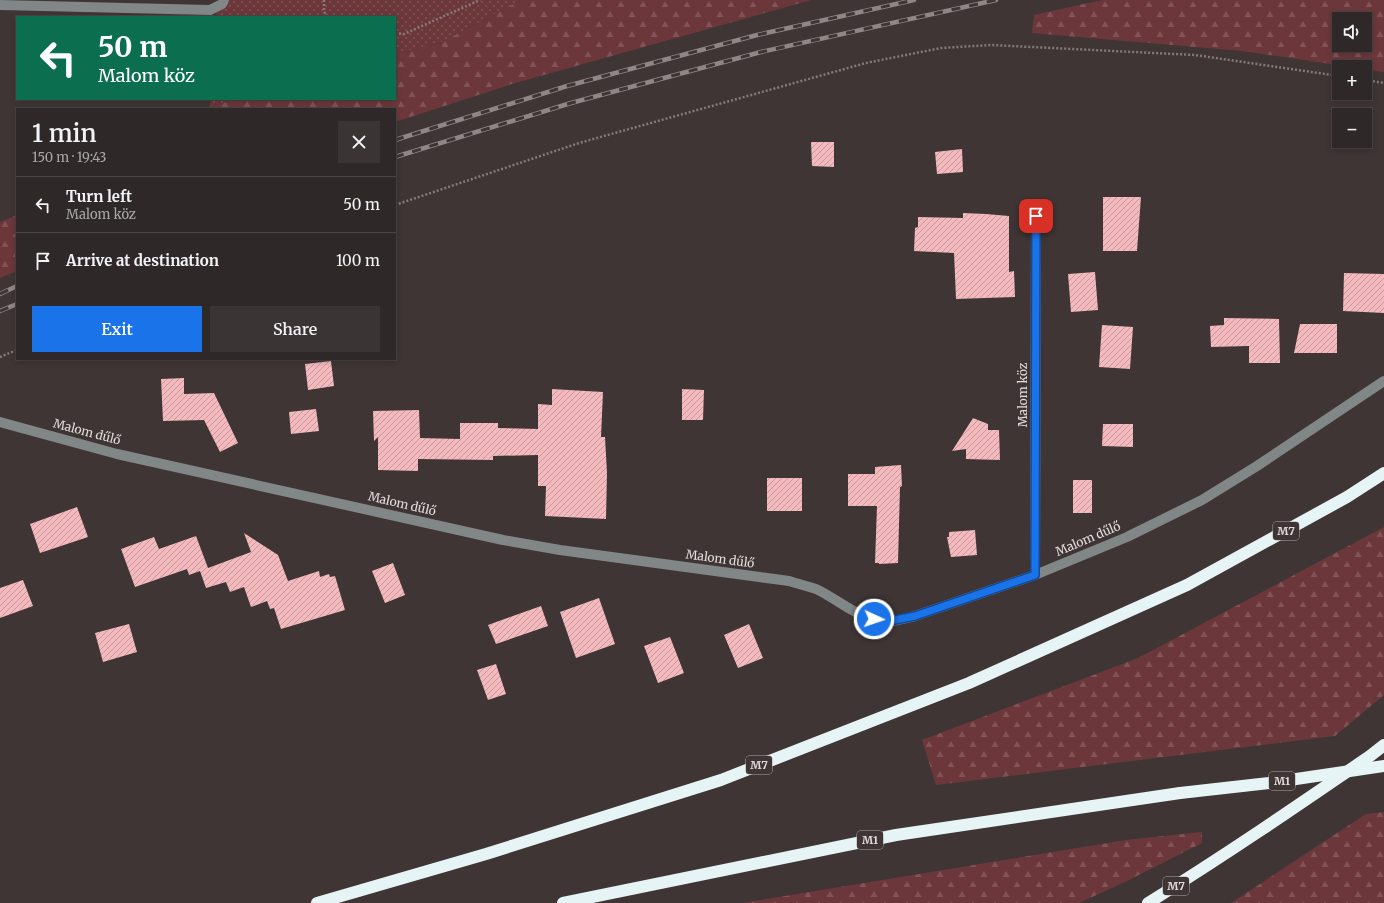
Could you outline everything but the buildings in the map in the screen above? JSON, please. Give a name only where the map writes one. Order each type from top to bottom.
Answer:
[{"type":"highway","name":"M7","points":[[317,903],[486,854],[721,780],[969,684],[1186,585],[1347,497],[1384,473]]},
{"type":"highway","name":"M7","points":[[1148,903],[1273,823],[1384,745]]},
{"type":"highway","name":"M1","points":[[563,903],[896,835],[1180,793],[1269,783],[1384,766]]},
{"type":"street","points":[[0,5],[210,10],[222,4],[224,0]]},
{"type":"street","name":"Malom köz","points":[[1035,575],[1036,216]]},
{"type":"street","name":"Malom dűlő","points":[[0,422],[117,454],[503,540],[560,550],[789,581],[817,590],[858,614],[874,619],[895,620],[915,616],[1035,575],[1127,537],[1202,500],[1257,466],[1384,381]]},
{"type":"path","points":[[324,0],[324,12],[327,16]]},
{"type":"path","points":[[396,33],[404,34],[480,0]]},
{"type":"path","points":[[396,205],[586,141],[866,63],[941,48],[991,45],[1195,55],[1332,75]]},
{"type":"path","points":[[1372,81],[1384,83]]},
{"type":"path","points":[[0,357],[16,350]]},
{"type":"green space","points":[[217,0],[521,0],[440,43],[396,54],[396,16],[216,16]]},
{"type":"green space","points":[[521,0],[811,0],[512,84],[396,122],[396,108],[210,108],[233,100],[396,100],[396,54],[440,43]]},
{"type":"green space","points":[[1102,0],[1384,0],[1384,72],[1372,70],[1372,60],[1332,60],[1332,64],[1242,51],[1032,33],[1034,15]]},
{"type":"green space","points":[[211,100],[233,100],[210,107]]},
{"type":"green space","points":[[16,215],[16,271],[0,278],[0,222]]},
{"type":"green space","points":[[1384,527],[1384,695],[1335,736],[936,785],[922,740],[1138,658]]},
{"type":"green space","points":[[1384,812],[1384,903],[1231,903],[1366,814]]},
{"type":"green space","points":[[1202,832],[1202,843],[1127,881],[1079,903],[743,903],[1126,840]]},
{"type":"railway","points":[[396,140],[567,86],[757,35],[914,0]]},
{"type":"railway","points":[[396,157],[571,103],[761,52],[996,0]]},
{"type":"railway","points":[[0,294],[16,286]]},
{"type":"railway","points":[[0,311],[16,304]]},
{"type":"route","points":[[874,619],[887,621],[915,616],[1035,575],[1036,216]]}]
